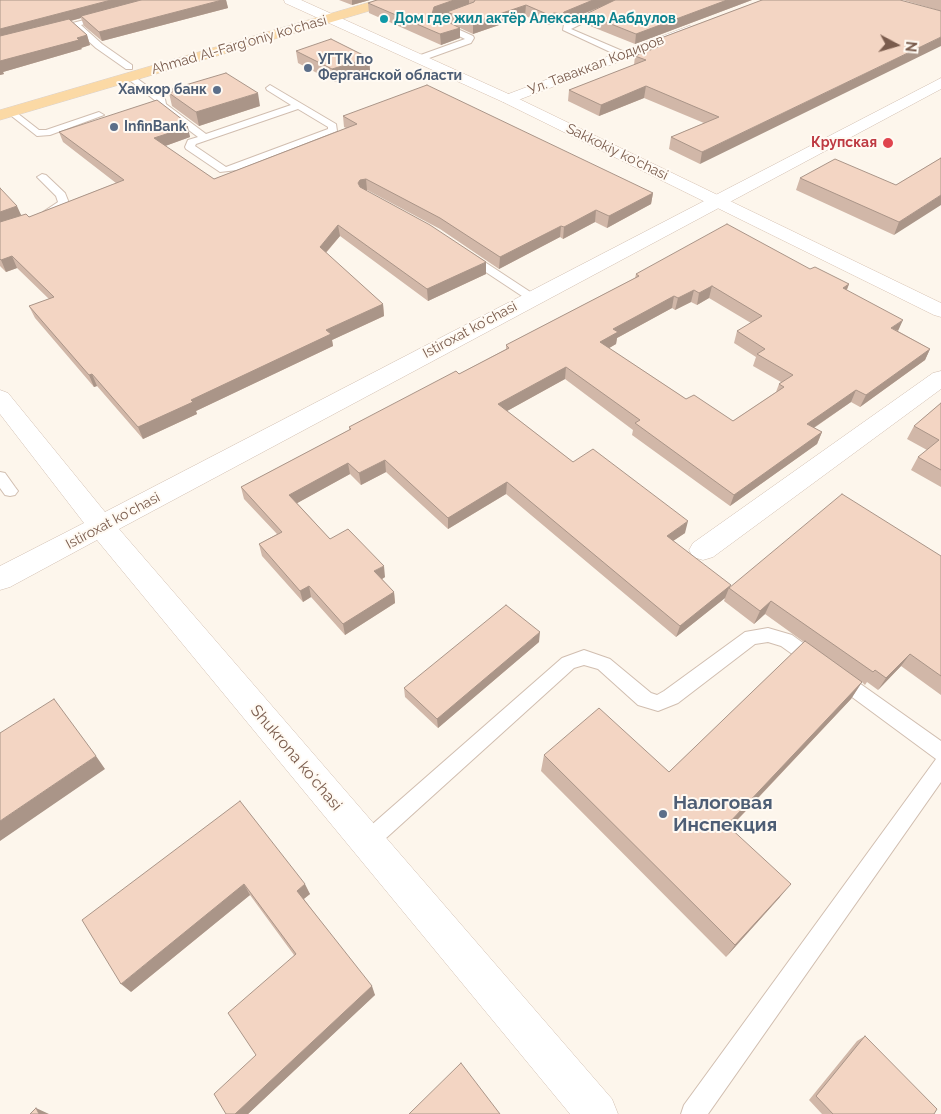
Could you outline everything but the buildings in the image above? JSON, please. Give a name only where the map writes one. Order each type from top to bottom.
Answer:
[{"type":"main road","name":"Ahmad Al-Farg'oniy ko'chasi","points":[[322,16],[360,0]]},
{"type":"main road","name":"Ahmad Al-Farg'oniy ko'chasi","points":[[4,110],[322,16],[391,0]]},
{"type":"street","name":"Sakkokiy ko'chasi","points":[[290,0],[508,99],[941,312]]},
{"type":"street","name":"Ул. Таваккал Кодиров","points":[[508,99],[706,24]]},
{"type":"street","name":"Istiroxat koʻchasi","points":[[0,579],[102,527],[532,297],[941,83]]},
{"type":"street","points":[[703,550],[941,378]]},
{"type":"street","name":"Shukrona koʻchasi","points":[[0,398],[102,527],[597,1114]]},
{"type":"lane","points":[[611,8],[568,26],[567,30],[624,55]]},
{"type":"lane","points":[[418,59],[468,41],[470,38],[437,22],[470,9]]},
{"type":"lane","points":[[47,31],[111,14]]},
{"type":"lane","points":[[75,24],[162,101],[161,105],[205,138]]},
{"type":"lane","points":[[270,88],[333,126],[332,131],[224,170],[190,147],[191,142],[298,105]]},
{"type":"lane","points":[[4,110],[37,133],[47,133],[99,115]]},
{"type":"lane","points":[[34,218],[51,212],[64,203],[62,196],[42,177]]},
{"type":"lane","points":[[460,249],[532,297]]},
{"type":"lane","points":[[0,477],[10,491]]},
{"type":"lane","points":[[367,842],[568,663],[584,657],[604,664],[645,699],[658,703],[671,697],[751,637],[768,635],[786,640],[941,752]]},
{"type":"lane","points":[[694,1114],[941,766]]},
{"type":"place","name":"Дом где жил актёр Александр Аабдулов","points":[[384,19]]},
{"type":"place","name":"УГТК по Ферганской области","points":[[308,68]]},
{"type":"place","name":"Хамкор банк","points":[[217,90]]},
{"type":"place","name":"InfinBank","points":[[114,127]]},
{"type":"place","name":"Крупская","points":[[888,143]]},
{"type":"place","name":"Налоговая Инспекция","points":[[663,814]]}]
